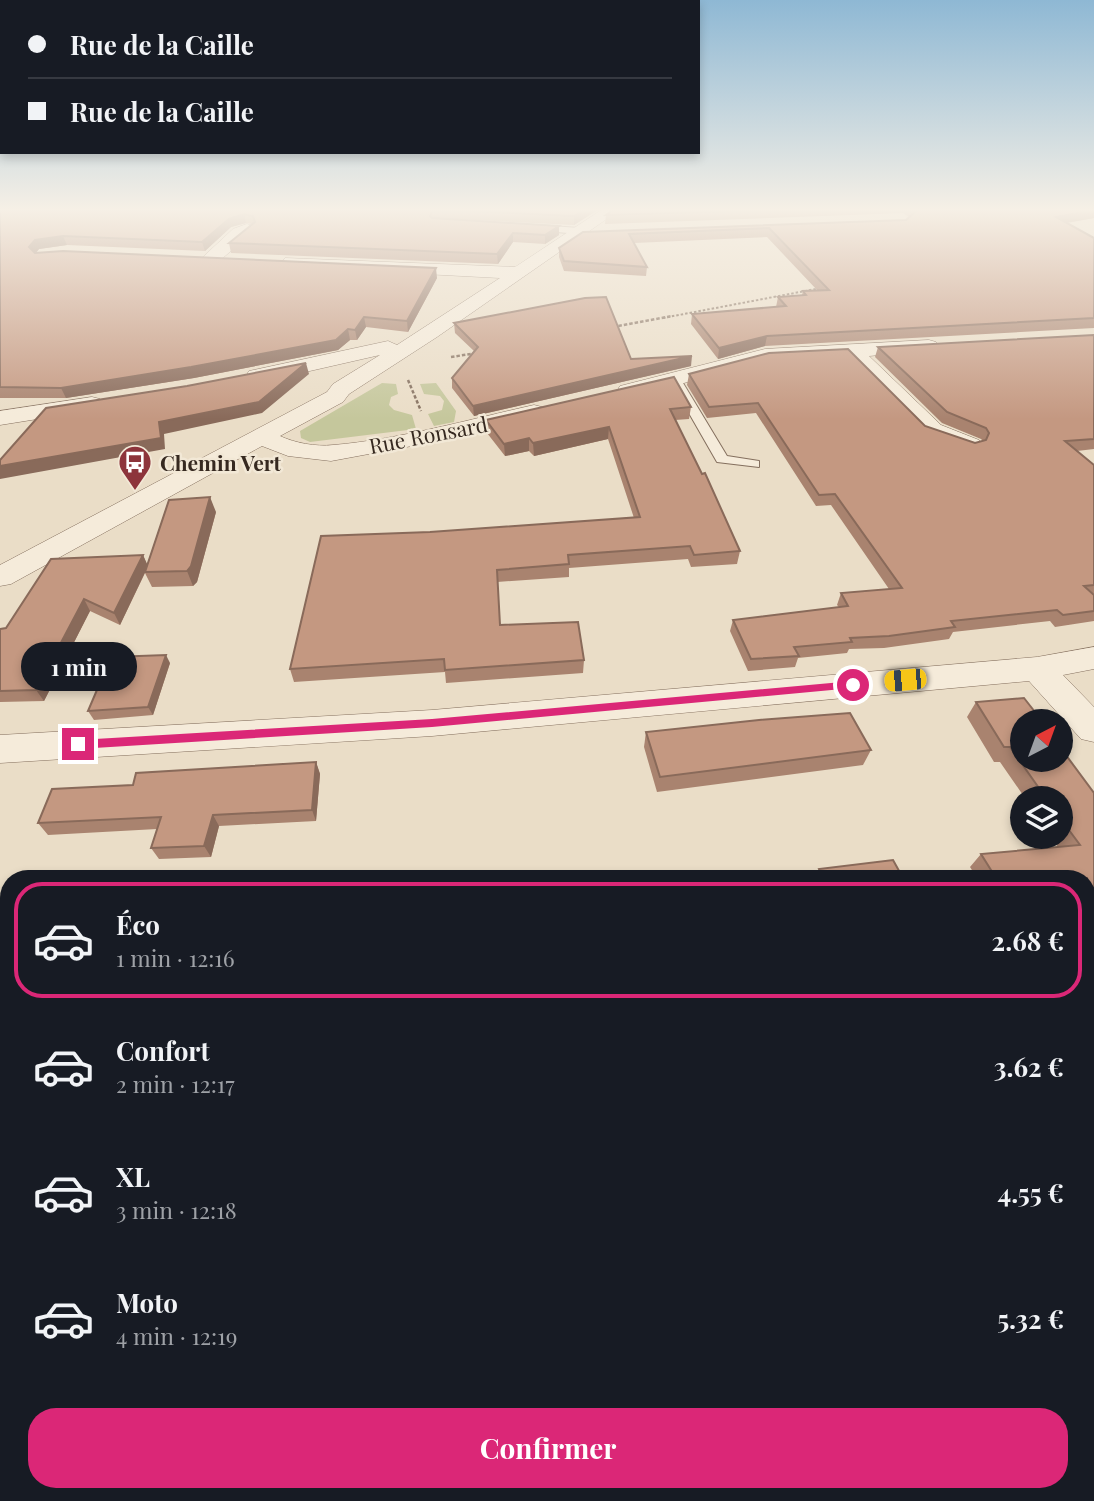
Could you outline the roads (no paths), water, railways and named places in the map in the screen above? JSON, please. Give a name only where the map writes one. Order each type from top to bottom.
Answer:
[{"type":"street","points":[[0,577],[335,397],[341,389],[430,333],[508,279]]},
{"type":"street","points":[[229,381],[307,368],[430,333]]},
{"type":"street","points":[[608,396],[765,355],[945,345]]},
{"type":"street","points":[[849,349],[932,430],[970,445]]},
{"type":"street","points":[[307,368],[337,375],[342,384],[341,389]]},
{"type":"street","points":[[0,418],[110,402]]},
{"type":"street","name":"Rue Ronsard","points":[[261,437],[288,449],[331,453],[428,436],[556,407]]},
{"type":"street","points":[[0,749],[432,723],[1037,669],[1094,658]]},
{"type":"street","points":[[1037,669],[1094,729]]},
{"type":"lane","points":[[676,380],[722,459],[754,464]]},
{"type":"place","name":"Chemin Vert","points":[[135,492]]}]
